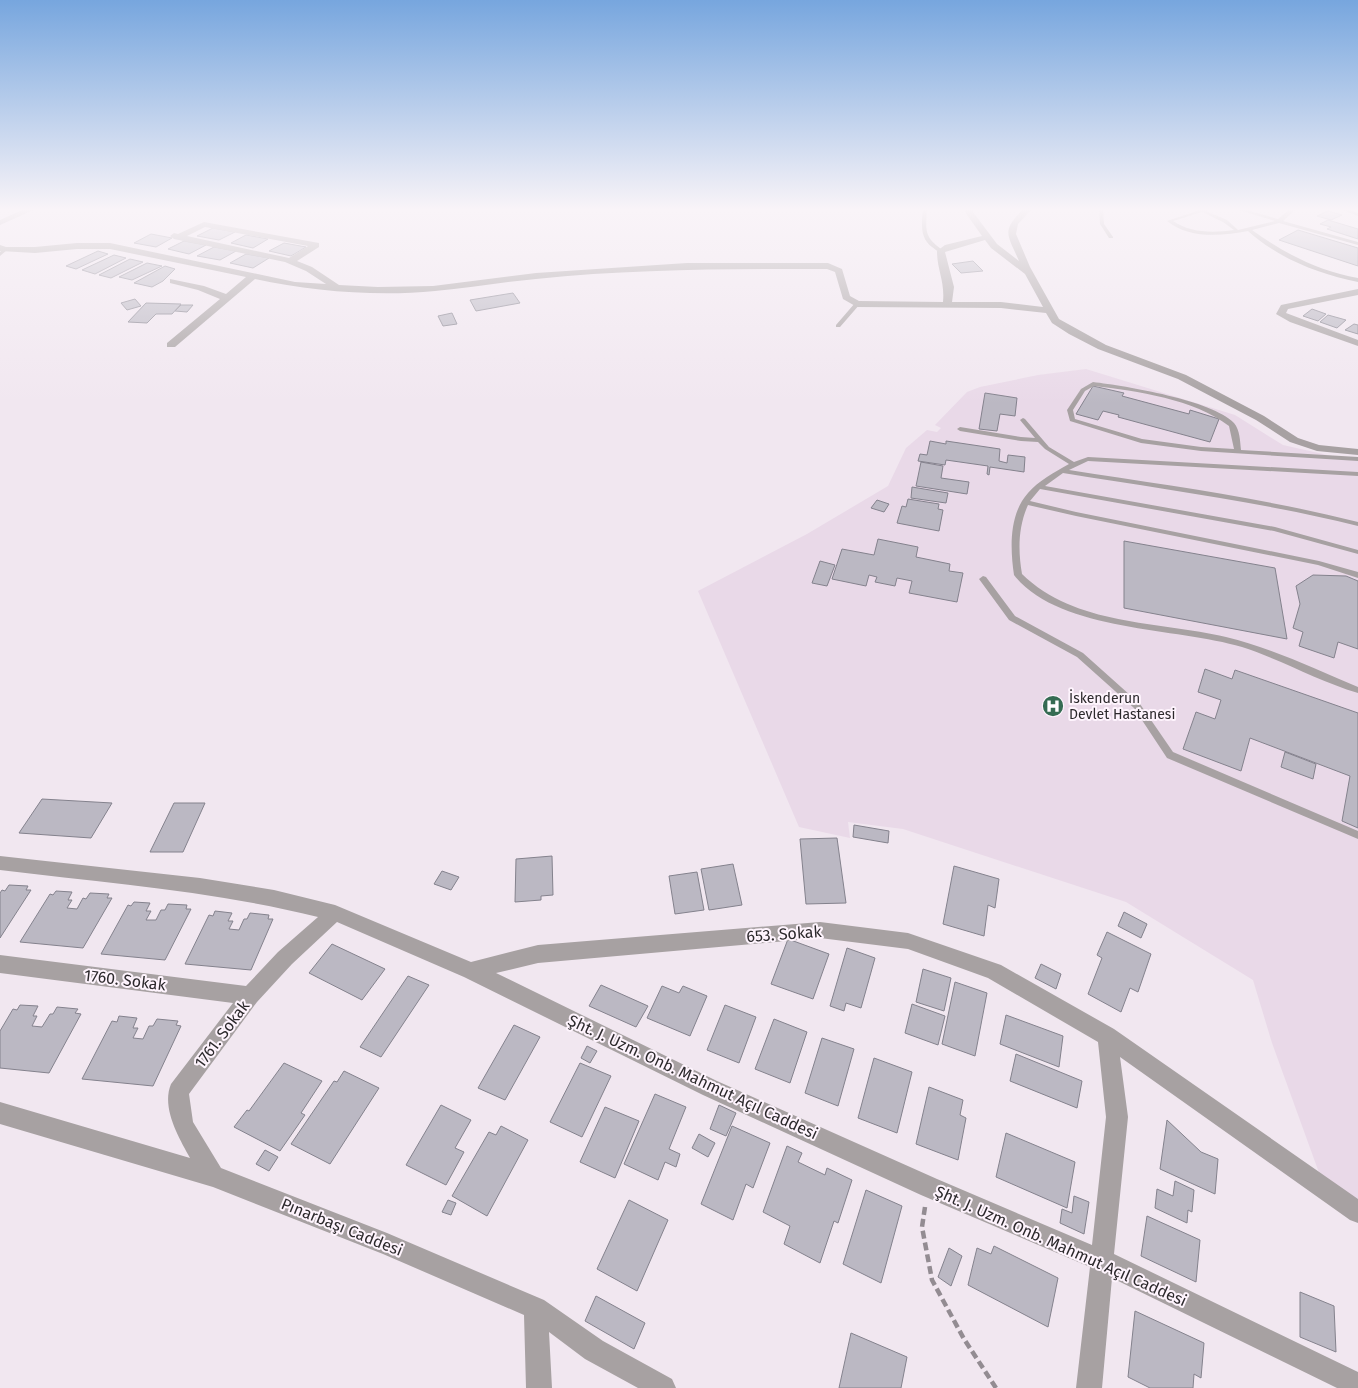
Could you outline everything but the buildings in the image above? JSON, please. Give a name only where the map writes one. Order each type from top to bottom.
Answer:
[{"type":"street","points":[[238,273],[295,285],[378,290],[433,289],[536,276],[585,273]]},
{"type":"street","points":[[314,273],[337,287]]},
{"type":"street","points":[[840,273],[846,297],[857,304],[1001,305],[1050,311]]},
{"type":"street","points":[[945,273],[949,287],[947,305]]},
{"type":"street","points":[[1029,273],[1055,321],[1072,332],[1102,348],[1182,377],[1260,418],[1294,440],[1316,448],[1358,452]]},
{"type":"street","points":[[171,344],[253,276]]},
{"type":"street","points":[[173,280],[227,298]]},
{"type":"street","points":[[1358,292],[1284,307],[1281,314],[1358,343]]},
{"type":"street","points":[[1336,297],[1351,302]]},
{"type":"street","name":"Şht. J. Uzm. Onb. Mahmut Açıl Caddesi","points":[[0,863],[200,886],[274,898],[335,914],[471,971],[710,1088],[929,1187],[1103,1262],[1358,1385]]},
{"type":"street","name":"1761. Sokak","points":[[213,1176],[183,1125],[178,1091],[250,996],[285,958],[335,914]]},
{"type":"street","name":"653. Sokak","points":[[471,971],[538,954],[820,930],[908,940],[994,972],[1107,1036],[1358,1212]]},
{"type":"street","name":"1760. Sokak","points":[[0,964],[250,996]]},
{"type":"street","points":[[1089,1388],[1117,1117],[1107,1036]]},
{"type":"street","name":"Pınarbaşı Caddesi","points":[[0,1113],[213,1176],[387,1244],[536,1308],[594,1350],[663,1388]]},
{"type":"street","points":[[536,1308],[538,1388]]},
{"type":"lane","points":[[1328,273],[1358,280]]},
{"type":"lane","points":[[838,326],[857,304]]},
{"type":"lane","points":[[1238,451],[1233,427],[1220,415],[1115,386],[1093,384],[1083,390],[1070,410],[1072,420],[1141,441],[1238,451],[1358,459]]},
{"type":"lane","points":[[1023,420],[1047,448],[1072,464]]},
{"type":"lane","points":[[960,429],[1021,439],[1040,440]]},
{"type":"lane","points":[[1358,474],[1088,458],[1072,464],[1038,487],[1025,502],[1016,530],[1018,576],[1034,590],[1061,604],[1100,616],[1226,640],[1260,650],[1358,690]]},
{"type":"lane","points":[[1062,471],[1251,500],[1321,514],[1358,524]]},
{"type":"lane","points":[[1038,487],[1275,529],[1358,552]]},
{"type":"lane","points":[[1025,502],[1319,563],[1358,575]]},
{"type":"lane","points":[[983,579],[1012,618],[1080,655],[1137,706],[1170,755],[1358,835]]},
{"type":"path","points":[[929,1187],[922,1227],[932,1280],[964,1339],[996,1388]]},
{"type":"shaded area","name":"İskenderun Devlet Hastanesi","points":[[1086,369],[1235,415],[1283,445],[1345,459],[1358,460],[1358,1199],[1322,1181],[1272,1043],[1253,980],[1126,902],[903,829],[848,822],[850,838],[799,827],[698,591],[807,534],[888,486],[906,448],[927,430],[937,432],[941,428],[935,425],[967,392],[980,387],[1038,375]]},
{"type":"place","name":"İskenderun Devlet Hastanesi","points":[[1053,706]]}]
